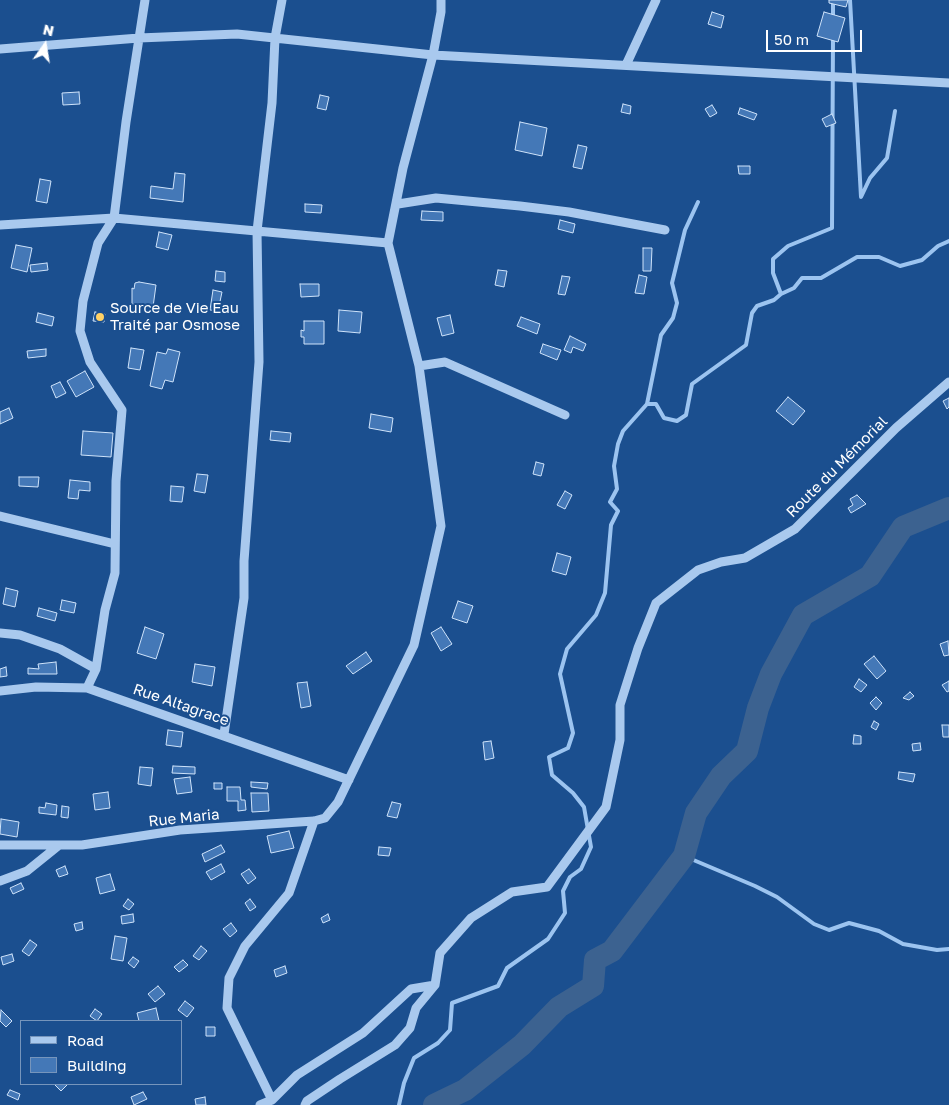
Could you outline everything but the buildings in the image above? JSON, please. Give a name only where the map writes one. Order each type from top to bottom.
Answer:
[{"type":"street","points":[[87,688],[96,669],[105,610],[115,572],[116,481],[122,410],[90,362],[80,331],[83,301],[98,243],[114,218],[126,122],[145,0]]},
{"type":"street","points":[[224,734],[244,598],[244,561],[259,362],[257,231],[272,103],[275,38],[282,0]]},
{"type":"street","points":[[272,1100],[227,1008],[229,978],[245,946],[289,893],[314,821],[325,818],[334,807],[414,646],[441,526],[419,366],[388,243],[398,204],[404,168],[433,55],[441,12],[441,0]]},
{"type":"street","points":[[626,65],[656,0]]},
{"type":"street","points":[[0,50],[140,38],[237,34],[433,55],[949,83]]},
{"type":"street","points":[[398,204],[436,198],[520,206],[569,212],[665,230]]},
{"type":"street","points":[[0,225],[114,218],[388,243]]},
{"type":"street","points":[[419,366],[445,362],[565,415]]},
{"type":"street","name":"Route du Mémorial","points":[[435,985],[440,953],[471,918],[512,892],[547,887],[606,807],[620,740],[620,706],[656,603],[698,570],[721,562],[745,558],[795,529],[896,428],[949,382]]},
{"type":"street","points":[[0,516],[115,544]]},
{"type":"street","points":[[0,633],[20,635],[60,650],[96,669]]},
{"type":"street","name":"Rue Altagrace","points":[[0,691],[36,687],[87,688],[224,734],[349,780]]},
{"type":"street","name":"Rue Maria","points":[[0,845],[82,845],[180,830],[314,821]]},
{"type":"street","points":[[0,881],[27,871],[58,846]]},
{"type":"street","points":[[260,1105],[272,1100],[298,1075],[362,1034],[411,989],[435,985]]},
{"type":"street","points":[[305,1105],[307,1101],[340,1079],[395,1045],[410,1028],[416,1008],[435,985]]},
{"type":"waterway","points":[[833,0],[833,18]]},
{"type":"waterway","points":[[850,0],[861,197],[870,178],[887,158],[895,111]]},
{"type":"waterway","points":[[399,1105],[404,1083],[414,1058],[438,1043],[450,1030],[452,1003],[498,986],[507,968],[548,939],[565,913],[563,891],[570,877],[581,869],[591,847],[584,807],[573,793],[552,775],[549,757],[568,748],[573,733],[560,674],[567,649],[596,615],[605,593],[611,525],[618,511],[610,502],[617,489],[614,466],[618,444],[623,431],[647,404],[656,404],[664,418],[677,421],[686,415],[692,384],[746,345],[752,313],[757,306],[774,300],[781,294],[773,273],[773,259],[788,246],[832,228],[833,37]]},
{"type":"waterway","points":[[647,404],[661,335],[673,318],[677,303],[672,283],[685,230],[698,202]]},
{"type":"waterway","points":[[781,294],[794,288],[802,278],[821,278],[857,257],[879,257],[900,266],[922,260],[938,246],[949,241]]},
{"type":"waterway","points":[[434,1105],[465,1090],[522,1045],[559,1007],[593,986],[595,960],[612,951],[684,856],[696,813],[721,776],[747,751],[758,708],[771,674],[803,615],[870,576],[903,527],[949,508]]},
{"type":"waterway","points":[[684,856],[777,897],[814,924],[829,930],[849,923],[879,931],[903,944],[937,950],[949,949]]},
{"type":"place","name":"Source de Vie Eau Traité par Osmose","points":[[100,317]]}]
